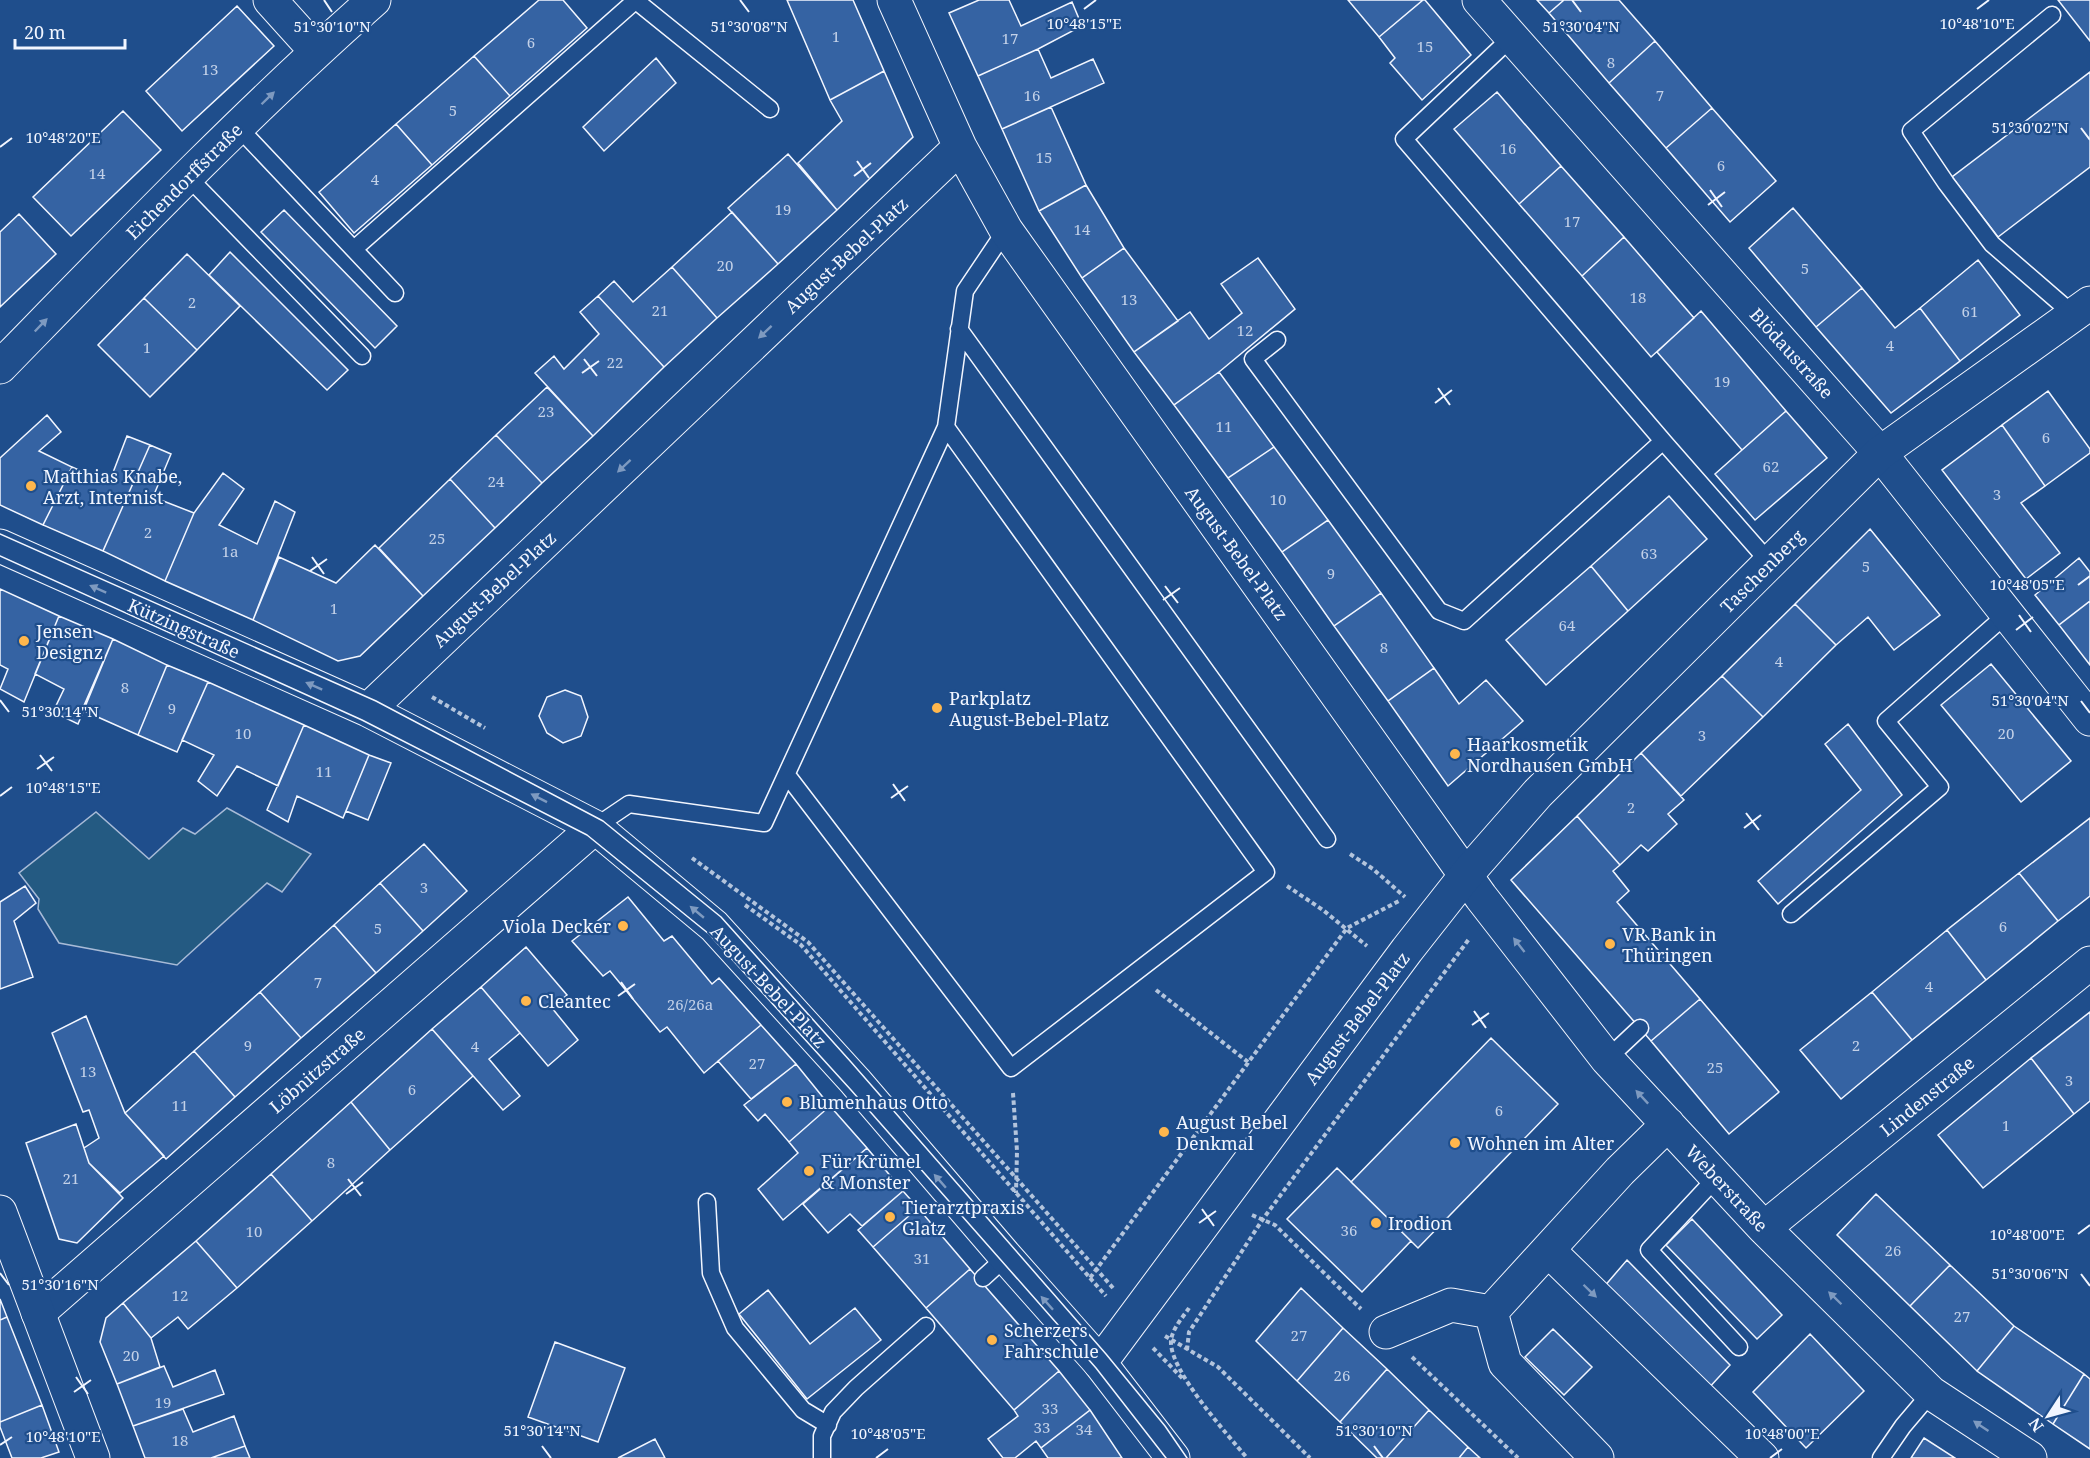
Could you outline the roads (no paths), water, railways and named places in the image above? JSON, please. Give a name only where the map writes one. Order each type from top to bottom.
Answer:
[{"type":"street","points":[[270,0],[316,51]]},
{"type":"street","name":"Eichendorffstraße","points":[[0,367],[187,176],[316,51],[374,0]]},
{"type":"street","points":[[894,0],[960,147]]},
{"type":"street","name":"Blödaustraße","points":[[1479,0],[1880,453],[2090,719]]},
{"type":"street","name":"August-Bebel-Platz","points":[[1100,1363],[1466,875],[1006,230],[960,147],[368,710],[595,827],[714,926],[855,1081],[994,1267],[1100,1363],[1174,1457]]},
{"type":"street","name":"Taschenberg","points":[[1466,875],[1538,794],[1880,453],[2082,309]]},
{"type":"street","name":"Kützingstraße","points":[[0,546],[368,710]]},
{"type":"street","name":"Löbnitzstraße","points":[[38,1313],[595,827]]},
{"type":"street","name":"Weberstraße","points":[[1466,875],[1607,1059],[1764,1228],[1931,1393],[2030,1458]]},
{"type":"street","name":"Lindenstraße","points":[[1764,1228],[2090,963]]},
{"type":"street","points":[[1491,1312],[1620,1171],[1668,1124]]},
{"type":"street","points":[[0,1212],[93,1458]]},
{"type":"street","points":[[1548,1250],[1762,1458]]},
{"type":"street","points":[[1386,1332],[1451,1305],[1491,1312]]},
{"type":"street","points":[[1491,1312],[1505,1363],[1597,1458]]},
{"type":"lane","points":[[354,249],[635,0],[770,109]]},
{"type":"lane","points":[[2052,15],[1911,131],[1946,183],[1992,244],[2082,309]]},
{"type":"lane","points":[[1512,37],[1404,139],[1770,563]]},
{"type":"lane","points":[[238,127],[395,292]]},
{"type":"lane","points":[[187,176],[362,356]]},
{"type":"lane","points":[[595,827],[629,804],[764,823],[946,427],[964,291],[1006,230]]},
{"type":"lane","points":[[959,329],[1327,839]]},
{"type":"lane","points":[[1277,340],[1253,359],[1439,611],[1464,621],[1663,441]]},
{"type":"lane","points":[[787,775],[1011,1068],[1266,872],[946,427]]},
{"type":"lane","points":[[1791,914],[1940,787],[1886,721],[2007,614]]},
{"type":"lane","points":[[1607,1059],[1640,1028]]},
{"type":"lane","points":[[1717,1178],[1649,1250],[1739,1347]]},
{"type":"lane","points":[[707,1202],[711,1273],[735,1328],[803,1410],[828,1425]]},
{"type":"lane","points":[[822,1458],[822,1436],[833,1412],[855,1388],[926,1326]]},
{"type":"lane","points":[[1881,1458],[1903,1426],[1931,1393]]},
{"type":"tram line","points":[[0,534],[376,701],[603,821],[721,917],[1106,1354],[1165,1426],[1187,1458]]},
{"type":"tram line","points":[[0,556],[362,720],[587,835],[709,934],[851,1090],[1096,1368],[1166,1458]]},
{"type":"place","name":"Matthias Knabe, Arzt, Internist","points":[[31,486]]},
{"type":"place","name":"Jensen Designz","points":[[24,641]]},
{"type":"place","name":"Parkplatz August-Bebel-Platz","points":[[937,708]]},
{"type":"place","name":"Haarkosmetik Nordhausen GmbH","points":[[1455,754]]},
{"type":"place","name":"Viola Decker","points":[[623,926]]},
{"type":"place","name":"VR Bank in Thüringen","points":[[1610,944]]},
{"type":"place","name":"Cleantec","points":[[526,1001]]},
{"type":"place","name":"Blumenhaus Otto","points":[[787,1102]]},
{"type":"place","name":"August Bebel Denkmal","points":[[1164,1132]]},
{"type":"place","name":"Wohnen im Alter","points":[[1455,1143]]},
{"type":"place","name":"Für Krümel & Monster","points":[[809,1171]]},
{"type":"place","name":"Tierarztpraxis Glatz","points":[[890,1217]]},
{"type":"place","name":"Irodion","points":[[1376,1223]]},
{"type":"place","name":"Scherzers Fahrschule","points":[[992,1340]]}]
